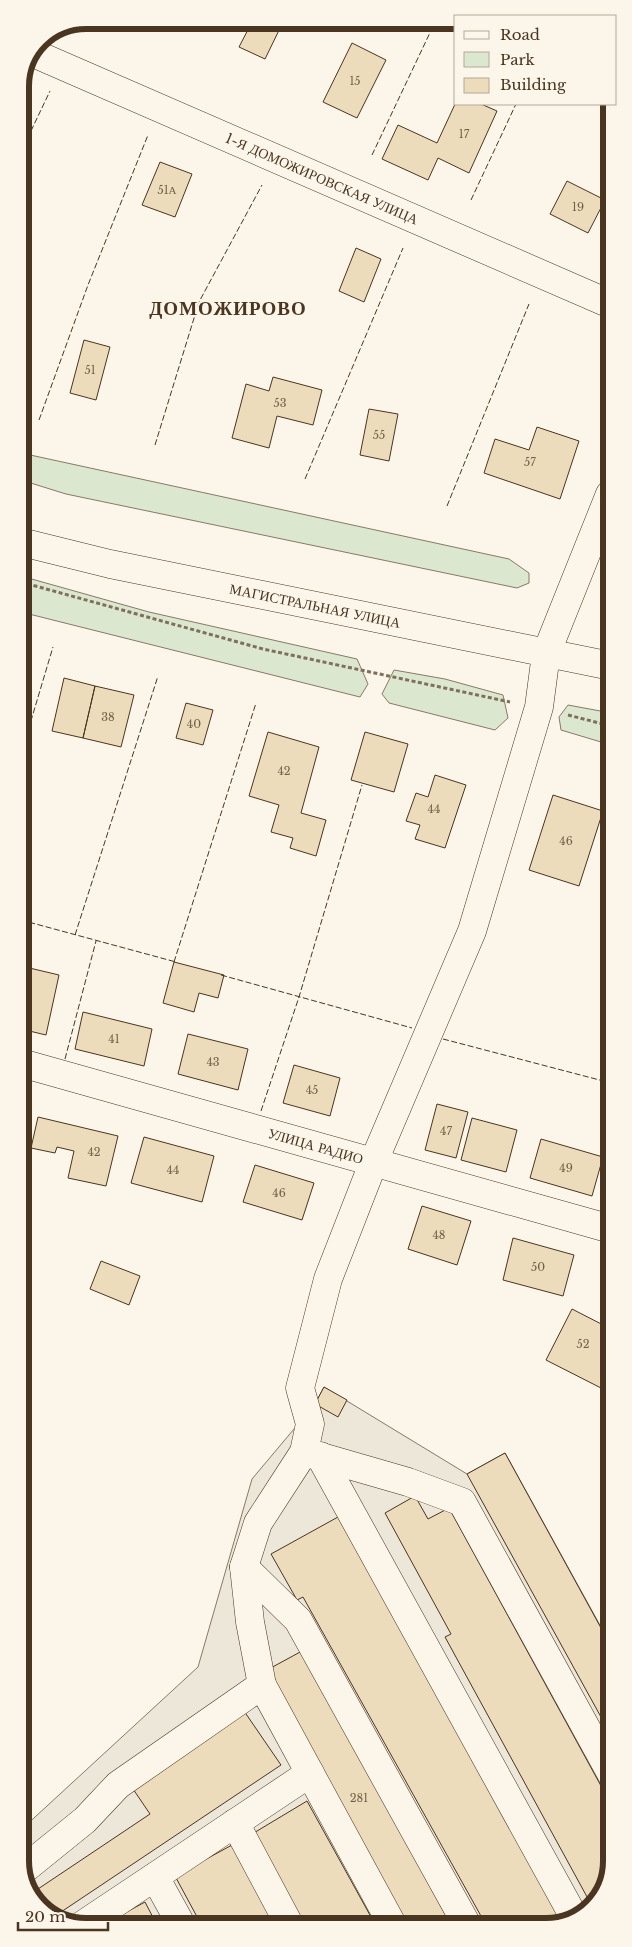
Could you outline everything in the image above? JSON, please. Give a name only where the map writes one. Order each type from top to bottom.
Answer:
[{"type":"street","name":"1-Я ДОМОЖИРОВСКАЯ УЛИЦА","points":[[38,55],[603,301]]},
{"type":"street","points":[[571,1913],[312,1454],[310,1424],[300,1388],[328,1280],[374,1161],[472,931],[539,707],[546,654],[603,512]]},
{"type":"street","name":"МАГИСТРАЛЬНАЯ УЛИЦА","points":[[29,544],[110,564],[603,665]]},
{"type":"street","name":"УЛИЦА РАДИО","points":[[29,1065],[603,1227]]},
{"type":"street","points":[[312,1454],[258,1523],[244,1567],[250,1622],[262,1685],[389,1918]]},
{"type":"street","points":[[312,1454],[408,1482],[462,1502],[603,1759]]},
{"type":"street","points":[[244,1567],[298,1620],[463,1918]]},
{"type":"street","points":[[29,1865],[85,1820],[118,1785],[262,1685]]},
{"type":"street","points":[[93,1918],[310,1773]]},
{"type":"street","points":[[235,1823],[286,1918]]},
{"type":"street","points":[[155,1877],[178,1918]]},
{"type":"path","points":[[29,584],[263,648],[489,698],[539,707],[603,724]]},
{"type":"green space","points":[[29,455],[509,559],[529,573],[529,583],[517,588],[66,494],[29,482]]},
{"type":"green space","points":[[29,578],[149,612],[357,659],[368,684],[360,697],[29,614]]},
{"type":"green space","points":[[394,670],[445,679],[503,695],[508,718],[495,730],[389,703],[382,694]]},
{"type":"green space","points":[[568,705],[603,712],[603,743],[561,730],[559,717]]},
{"type":"shaded area","points":[[324,1387],[467,1474],[505,1453],[603,1631],[603,1861],[602,1872],[596,1890],[578,1909],[553,1918],[82,1918],[57,1911],[38,1893],[29,1868],[29,1823],[198,1667],[252,1479],[315,1404]]},
{"type":"building","points":[[248,29],[280,29],[265,59],[239,47]]},
{"type":"building","points":[[352,43],[386,60],[357,118],[323,102]]},
{"type":"building","points":[[455,105],[483,105],[497,111],[469,173],[438,158],[428,180],[382,159],[398,125],[437,143]]},
{"type":"building","points":[[160,162],[192,174],[175,217],[142,205]]},
{"type":"building","points":[[567,181],[603,199],[603,204],[588,233],[550,214]]},
{"type":"building","points":[[356,248],[381,259],[364,302],[339,291]]},
{"type":"building","points":[[84,340],[110,347],[96,400],[70,393]]},
{"type":"building","points":[[273,377],[322,390],[313,425],[277,416],[269,448],[232,438],[246,384],[269,391]]},
{"type":"building","points":[[369,409],[398,414],[389,461],[360,455]]},
{"type":"building","points":[[537,427],[579,441],[560,499],[484,473],[495,439],[529,450]]},
{"type":"building","points":[[64,678],[95,686],[83,738],[52,731]]},
{"type":"building","points":[[95,686],[134,695],[121,747],[83,738]]},
{"type":"building","points":[[186,703],[213,710],[203,745],[176,738]]},
{"type":"building","points":[[268,732],[319,747],[301,813],[326,820],[316,856],[290,848],[293,838],[271,832],[279,805],[249,796]]},
{"type":"building","points":[[365,732],[408,744],[394,792],[351,780]]},
{"type":"building","points":[[435,775],[466,785],[445,848],[415,839],[420,825],[406,821],[416,793],[428,797]]},
{"type":"building","points":[[553,795],[603,811],[579,886],[529,870]]},
{"type":"building","points":[[174,962],[224,975],[218,998],[199,993],[194,1012],[163,1003]]},
{"type":"building","points":[[29,968],[59,975],[46,1035],[29,1031]]},
{"type":"building","points":[[83,1012],[152,1029],[144,1066],[75,1049]]},
{"type":"building","points":[[188,1034],[248,1049],[238,1090],[178,1074]]},
{"type":"building","points":[[294,1065],[340,1078],[330,1116],[283,1103]]},
{"type":"building","points":[[437,1104],[468,1112],[456,1158],[425,1150]]},
{"type":"building","points":[[38,1117],[118,1136],[106,1186],[68,1178],[74,1151],[57,1147],[55,1153],[31,1148]]},
{"type":"building","points":[[472,1118],[517,1130],[506,1172],[461,1160]]},
{"type":"building","points":[[144,1137],[214,1156],[202,1202],[131,1183]]},
{"type":"building","points":[[541,1139],[603,1157],[592,1196],[530,1178]]},
{"type":"building","points":[[255,1165],[314,1183],[302,1220],[243,1202]]},
{"type":"building","points":[[422,1206],[471,1221],[457,1265],[408,1249]]},
{"type":"building","points":[[513,1238],[574,1255],[563,1296],[503,1280]]},
{"type":"building","points":[[101,1261],[140,1276],[129,1305],[90,1289]]},
{"type":"building","points":[[572,1309],[603,1325],[603,1384],[601,1388],[546,1360]]},
{"type":"building","points":[[324,1387],[347,1400],[338,1417],[315,1404]]},
{"type":"building","points":[[505,1453],[603,1632],[603,1721],[467,1474]]},
{"type":"building","points":[[415,1496],[428,1519],[449,1508],[603,1790],[602,1872],[596,1890],[588,1899],[445,1637],[451,1634],[385,1513]]},
{"type":"building","points":[[338,1517],[561,1916],[553,1918],[482,1918],[303,1597],[297,1600],[271,1554]]},
{"type":"building","points":[[302,1651],[447,1918],[402,1918],[267,1670]]},
{"type":"building","points":[[244,1711],[281,1765],[60,1912],[57,1911],[36,1890],[150,1814],[131,1786]]},
{"type":"building","points":[[307,1801],[372,1918],[298,1918],[252,1834]]},
{"type":"building","points":[[232,1845],[271,1918],[198,1918],[175,1876]]},
{"type":"building","points":[[145,1902],[153,1918],[116,1918]]},
{"type":"fence","points":[[372,155],[432,29]]},
{"type":"fence","points":[[29,135],[50,91]]},
{"type":"fence","points":[[471,200],[516,105]]},
{"type":"fence","points":[[39,420],[88,285],[148,135]]},
{"type":"fence","points":[[155,445],[199,302],[262,185]]},
{"type":"fence","points":[[305,479],[403,248]]},
{"type":"fence","points":[[447,506],[529,304]]},
{"type":"fence","points":[[29,727],[53,647]]},
{"type":"fence","points":[[75,935],[158,676]]},
{"type":"fence","points":[[174,962],[256,703]]},
{"type":"fence","points":[[261,1111],[299,997],[362,785]]},
{"type":"fence","points":[[29,922],[176,962]]},
{"type":"fence","points":[[65,1059],[96,941]]},
{"type":"fence","points":[[221,975],[412,1028]]},
{"type":"fence","points":[[443,1039],[603,1081]]},
{"type":"district","name":"ДОМОЖИРОВО","points":[[228,308]]}]
